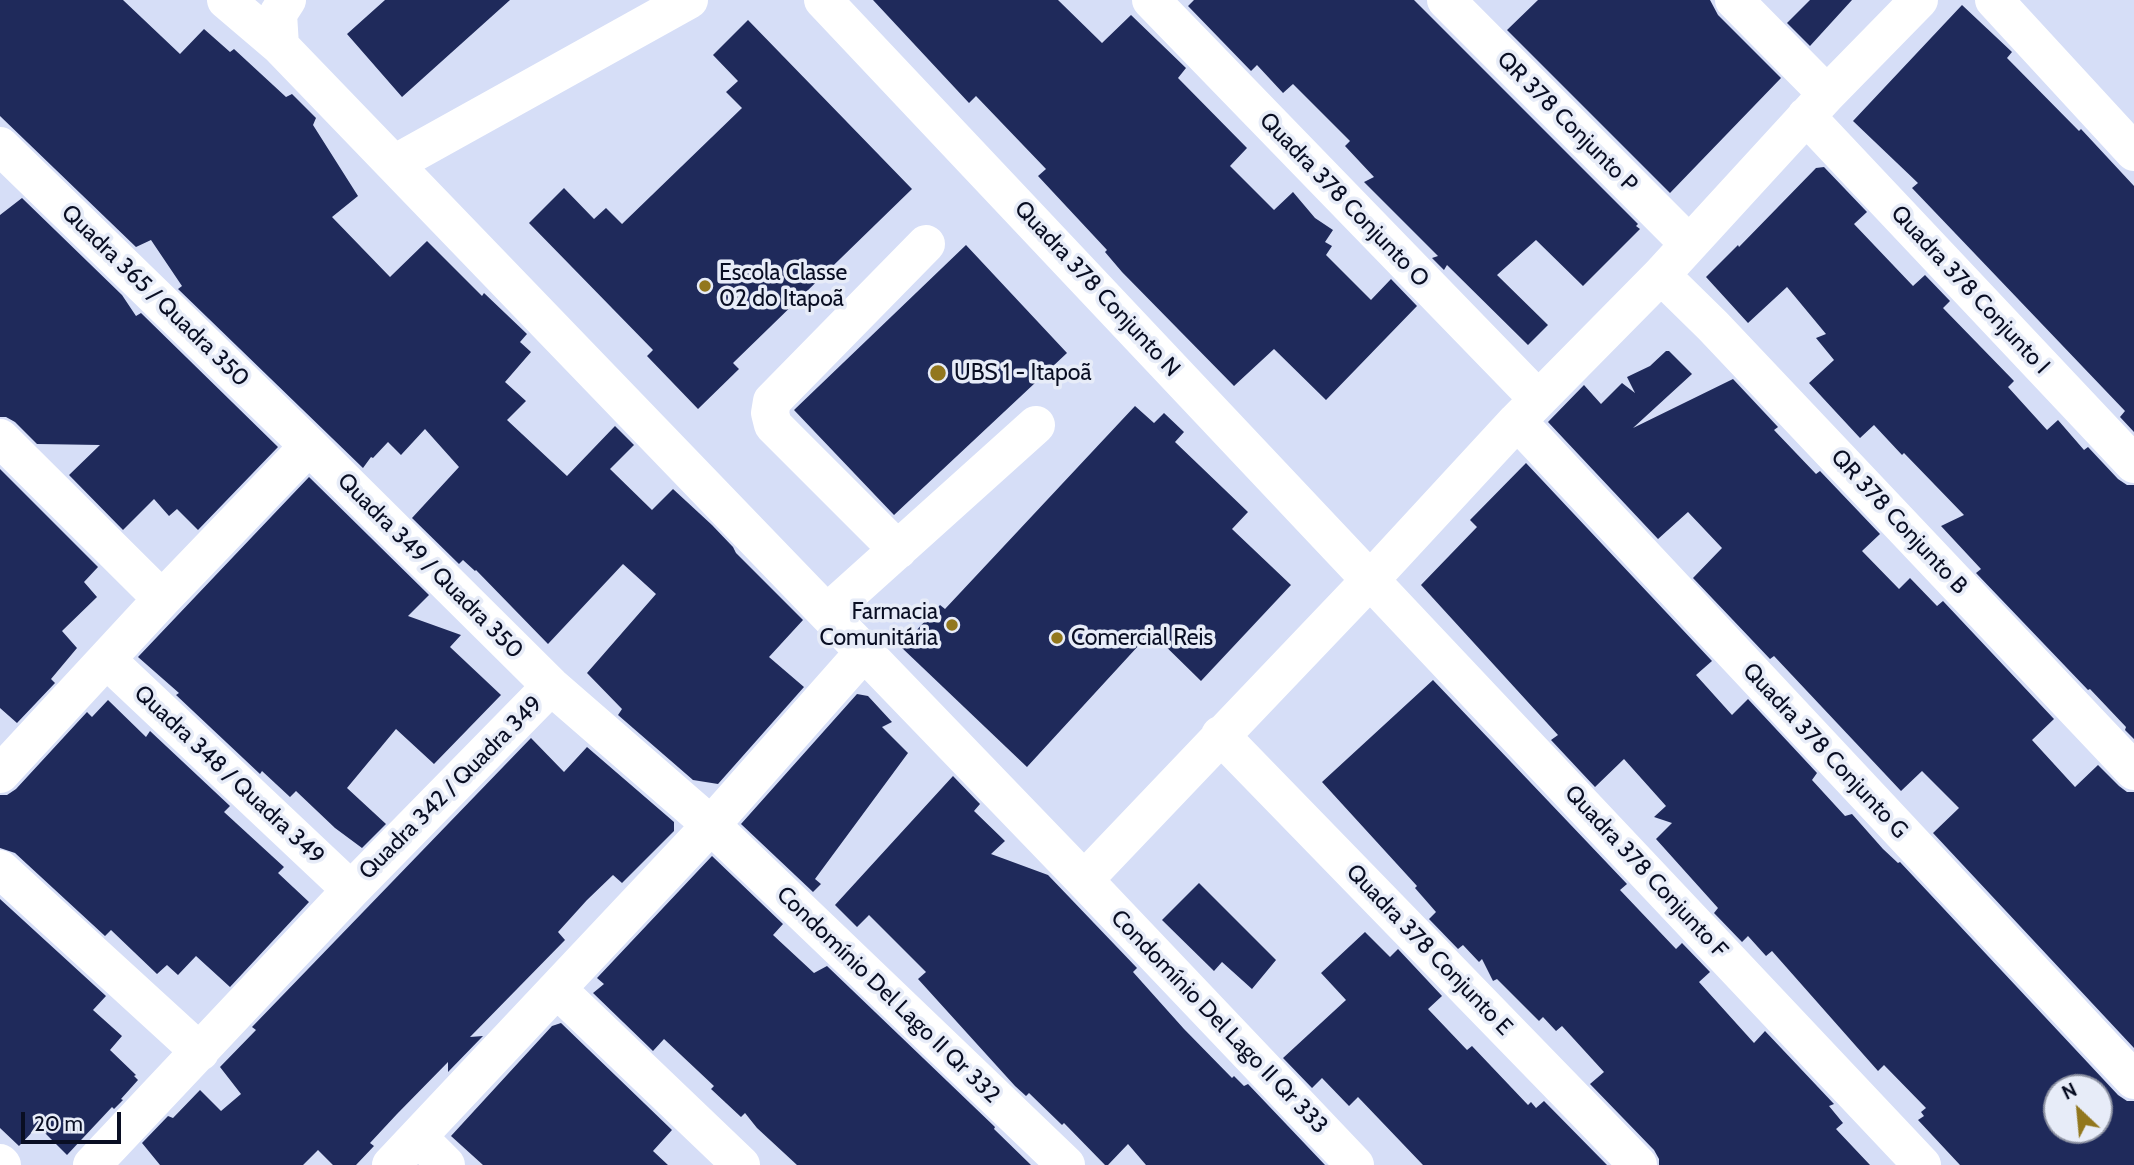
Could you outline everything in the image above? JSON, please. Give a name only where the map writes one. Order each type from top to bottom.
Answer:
[{"type":"street","name":"Condomínio Del Lago II Qr 333","points":[[226,0],[280,46],[1355,1165]]},
{"type":"street","points":[[280,46],[278,14],[287,0]]},
{"type":"street","points":[[394,164],[689,0]]},
{"type":"street","name":"Quadra 378 Conjunto N","points":[[823,0],[1371,579]]},
{"type":"street","name":"Quadra 378 Conjunto O","points":[[1151,0],[1527,410]]},
{"type":"street","name":"QR 378 Conjunto P","points":[[1446,0],[1689,244]]},
{"type":"street","name":"Quadra 378 Conjunto I","points":[[1734,0],[1816,105],[2134,464]]},
{"type":"street","points":[[1084,880],[1371,579],[1527,410],[1661,275],[1816,105],[1919,0]]},
{"type":"street","points":[[1994,0],[2134,152]]},
{"type":"street","name":"Quadra 365 / Quadra 350","points":[[0,146],[309,446]]},
{"type":"street","points":[[898,550],[774,425],[770,413],[772,401],[926,244]]},
{"type":"street","name":"QR 378 Conjunto B","points":[[1661,275],[1723,336],[2134,771]]},
{"type":"street","name":"Quadra 378 Conjunto G","points":[[1527,410],[2134,1080]]},
{"type":"street","points":[[827,614],[1036,425]]},
{"type":"street","points":[[0,438],[162,598]]},
{"type":"street","points":[[6,755],[107,660],[162,598],[309,446]]},
{"type":"street","name":"Quadra 349 / Quadra 350","points":[[309,446],[551,687],[711,825]]},
{"type":"street","name":"Quadra 378 Conjunto F","points":[[1371,579],[1922,1165]]},
{"type":"street","points":[[391,1165],[711,825],[864,652]]},
{"type":"street","name":"Quadra 348 / Quadra 349","points":[[107,660],[351,890]]},
{"type":"street","name":"Quadra 342 / Quadra 349","points":[[92,1165],[351,890],[551,687]]},
{"type":"street","name":"Quadra 378 Conjunto E","points":[[1220,735],[1638,1165]]},
{"type":"street","name":"Condomínio Del Lago II Qr 332","points":[[711,825],[1066,1165]]},
{"type":"street","points":[[0,869],[200,1052]]},
{"type":"street","points":[[556,989],[741,1165]]},
{"type":"street","points":[[418,1137],[446,1165]]},
{"type":"building","points":[[0,0],[123,0],[180,54],[204,29],[230,52],[234,49],[286,97],[292,94],[316,118],[313,125],[358,196],[332,217],[390,277],[427,241],[482,296],[484,293],[527,334],[520,342],[531,352],[505,382],[526,401],[507,420],[567,476],[615,426],[634,445],[610,469],[652,510],[673,489],[712,525],[803,620],[769,657],[804,687],[718,784],[693,780],[618,715],[622,709],[587,673],[656,594],[623,564],[548,644],[476,570],[463,560],[459,564],[412,518],[459,467],[425,429],[401,455],[388,442],[363,468],[178,289],[182,286],[151,240],[136,247],[0,116]]},
{"type":"building","points":[[385,0],[510,0],[402,97],[347,34]]},
{"type":"building","points":[[873,0],[1058,0],[1102,43],[1131,15],[1186,68],[1178,78],[1247,148],[1230,166],[1274,210],[1293,192],[1315,218],[1333,230],[1325,242],[1332,246],[1326,255],[1371,300],[1391,279],[1417,306],[1326,400],[1274,349],[1234,386],[1122,272],[1105,252],[1107,250],[1038,176],[1046,169],[976,96],[969,103]]},
{"type":"building","points":[[1194,0],[1414,0],[1640,229],[1583,286],[1536,240],[1497,275],[1548,325],[1528,345],[1447,265],[1444,270],[1432,258],[1438,256],[1364,182],[1374,177],[1345,146],[1350,141],[1293,84],[1283,93],[1257,65],[1251,71],[1188,6]]},
{"type":"building","points":[[1538,0],[1710,0],[1718,15],[1781,78],[1670,193],[1507,30]]},
{"type":"building","points":[[1810,0],[1852,0],[1810,46],[1787,23]]},
{"type":"building","points":[[1962,5],[2012,52],[2007,58],[2079,131],[2081,129],[2134,186],[2134,432],[2120,417],[2125,411],[1912,188],[1918,183],[1853,121]]},
{"type":"building","points":[[748,20],[912,189],[733,363],[739,369],[698,409],[647,356],[653,350],[529,223],[564,188],[594,219],[606,208],[622,224],[742,108],[726,92],[738,81],[713,55]]},
{"type":"building","points":[[1824,167],[1867,212],[1854,224],[1913,286],[1925,275],[1950,301],[1943,308],[2014,381],[2008,387],[2047,430],[2058,420],[2084,450],[2088,447],[2118,479],[2127,485],[2134,485],[2134,739],[2090,689],[2088,690],[1976,573],[1981,569],[1941,526],[1964,515],[1874,425],[1860,438],[1809,383],[1834,360],[1816,338],[1826,334],[1787,287],[1748,323],[1706,277],[1816,168]]},
{"type":"building","points":[[22,198],[122,295],[136,316],[141,313],[278,447],[198,530],[177,509],[169,516],[154,499],[123,530],[69,475],[100,445],[37,444],[15,422],[0,417],[0,215]]},
{"type":"building","points":[[966,245],[1067,353],[894,515],[794,410]]},
{"type":"building","points":[[1666,351],[1692,374],[1633,428],[1733,379],[1778,427],[1774,430],[1816,474],[1820,471],[1880,534],[1862,551],[1899,589],[1910,578],[1937,606],[1943,601],[2054,719],[2032,740],[2075,787],[2098,765],[2127,792],[2134,792],[2134,1048],[1933,833],[1959,808],[1922,771],[1901,791],[1774,656],[1770,659],[1693,578],[1722,548],[1688,512],[1658,539],[1548,422],[1584,385],[1601,404],[1622,383],[1635,393],[1627,377],[1650,366]]},
{"type":"building","points":[[1135,406],[1154,423],[1164,413],[1184,432],[1175,442],[1248,512],[1232,529],[1291,585],[1201,681],[1151,632],[1027,767],[901,647],[940,605],[945,609]]},
{"type":"building","points":[[1526,463],[1712,661],[1696,675],[1732,715],[1748,699],[1817,773],[1812,780],[1845,816],[1852,814],[1883,849],[1900,862],[2098,1074],[2043,1074],[2043,1144],[2113,1144],[2113,1090],[2127,1101],[2134,1101],[2134,1165],[1960,1165],[1918,1120],[1924,1116],[1921,1112],[1926,1108],[1884,1065],[1878,1071],[1772,951],[1766,956],[1748,936],[1742,942],[1714,913],[1718,908],[1656,839],[1672,823],[1654,817],[1666,806],[1624,759],[1595,787],[1551,740],[1558,735],[1421,585],[1477,527],[1470,520]]},
{"type":"building","points":[[0,469],[98,567],[84,582],[97,597],[62,631],[77,648],[51,679],[55,683],[17,723],[0,708]]},
{"type":"building","points":[[309,477],[429,595],[408,616],[461,635],[450,647],[501,695],[434,764],[396,729],[347,788],[386,824],[362,848],[335,828],[296,791],[290,797],[262,771],[260,774],[176,695],[179,693],[138,657]]},
{"type":"building","points":[[1433,680],[1627,884],[1620,890],[1676,949],[1682,943],[1710,972],[1699,982],[1754,1043],[1765,1031],[1834,1104],[1829,1106],[1843,1123],[1836,1129],[1870,1165],[1659,1165],[1654,1150],[1590,1084],[1604,1072],[1562,1026],[1556,1031],[1543,1017],[1539,1021],[1497,979],[1493,981],[1482,959],[1479,962],[1463,945],[1458,949],[1429,919],[1436,912],[1415,888],[1417,886],[1322,782]]},
{"type":"building","points":[[857,694],[868,696],[892,722],[882,727],[908,753],[815,879],[821,884],[813,892],[741,824]]},
{"type":"building","points":[[108,700],[146,737],[150,731],[230,806],[224,812],[284,867],[278,873],[309,902],[230,987],[196,956],[178,975],[167,965],[157,974],[111,930],[105,936],[15,853],[0,848],[0,795],[7,795],[16,789],[87,712],[92,717]]},
{"type":"building","points":[[531,738],[564,772],[587,747],[674,822],[674,831],[622,883],[613,875],[587,900],[558,932],[565,940],[470,1037],[483,1036],[448,1072],[448,1062],[370,1143],[374,1146],[356,1165],[333,1165],[318,1150],[303,1165],[160,1165],[142,1143],[168,1116],[173,1118],[200,1090],[221,1111],[241,1094],[220,1067],[256,1030],[252,1027]]},
{"type":"building","points":[[953,776],[980,804],[974,811],[1005,841],[991,854],[1048,875],[1137,968],[1133,972],[1184,1029],[1232,1078],[1234,1076],[1244,1086],[1248,1084],[1325,1165],[1146,1165],[1128,1144],[1105,1165],[1064,1123],[1062,1125],[1029,1093],[1026,1096],[1015,1086],[918,979],[926,972],[869,915],[857,927],[835,905]]},
{"type":"building","points":[[712,856],[783,924],[773,935],[814,973],[827,966],[1031,1165],[797,1165],[757,1128],[745,1113],[741,1117],[711,1089],[714,1086],[664,1039],[653,1051],[593,993],[604,984],[597,978]]},
{"type":"building","points":[[1199,883],[1276,960],[1252,989],[1222,962],[1214,971],[1162,920]]},
{"type":"building","points":[[0,899],[106,996],[93,1010],[122,1036],[110,1050],[138,1080],[121,1099],[123,1100],[114,1109],[112,1107],[67,1155],[38,1126],[19,1146],[0,1128]]},
{"type":"building","points":[[1365,932],[1390,957],[1398,949],[1442,996],[1428,1009],[1467,1050],[1472,1046],[1528,1105],[1531,1102],[1536,1108],[1544,1101],[1607,1165],[1423,1165],[1358,1097],[1349,1106],[1322,1078],[1312,1088],[1283,1058],[1346,1000],[1321,973]]},
{"type":"building","points":[[561,1023],[672,1130],[653,1151],[668,1165],[483,1165],[451,1136],[552,1026]]},
{"type":"place","name":"Escola Classe 02 do Itapoã","points":[[705,286]]},
{"type":"place","name":"UBS 1 - Itapoã","points":[[938,373]]},
{"type":"place","name":"Farmacia Comunitária","points":[[952,625]]},
{"type":"place","name":"Comercial Reis","points":[[1057,638]]}]
